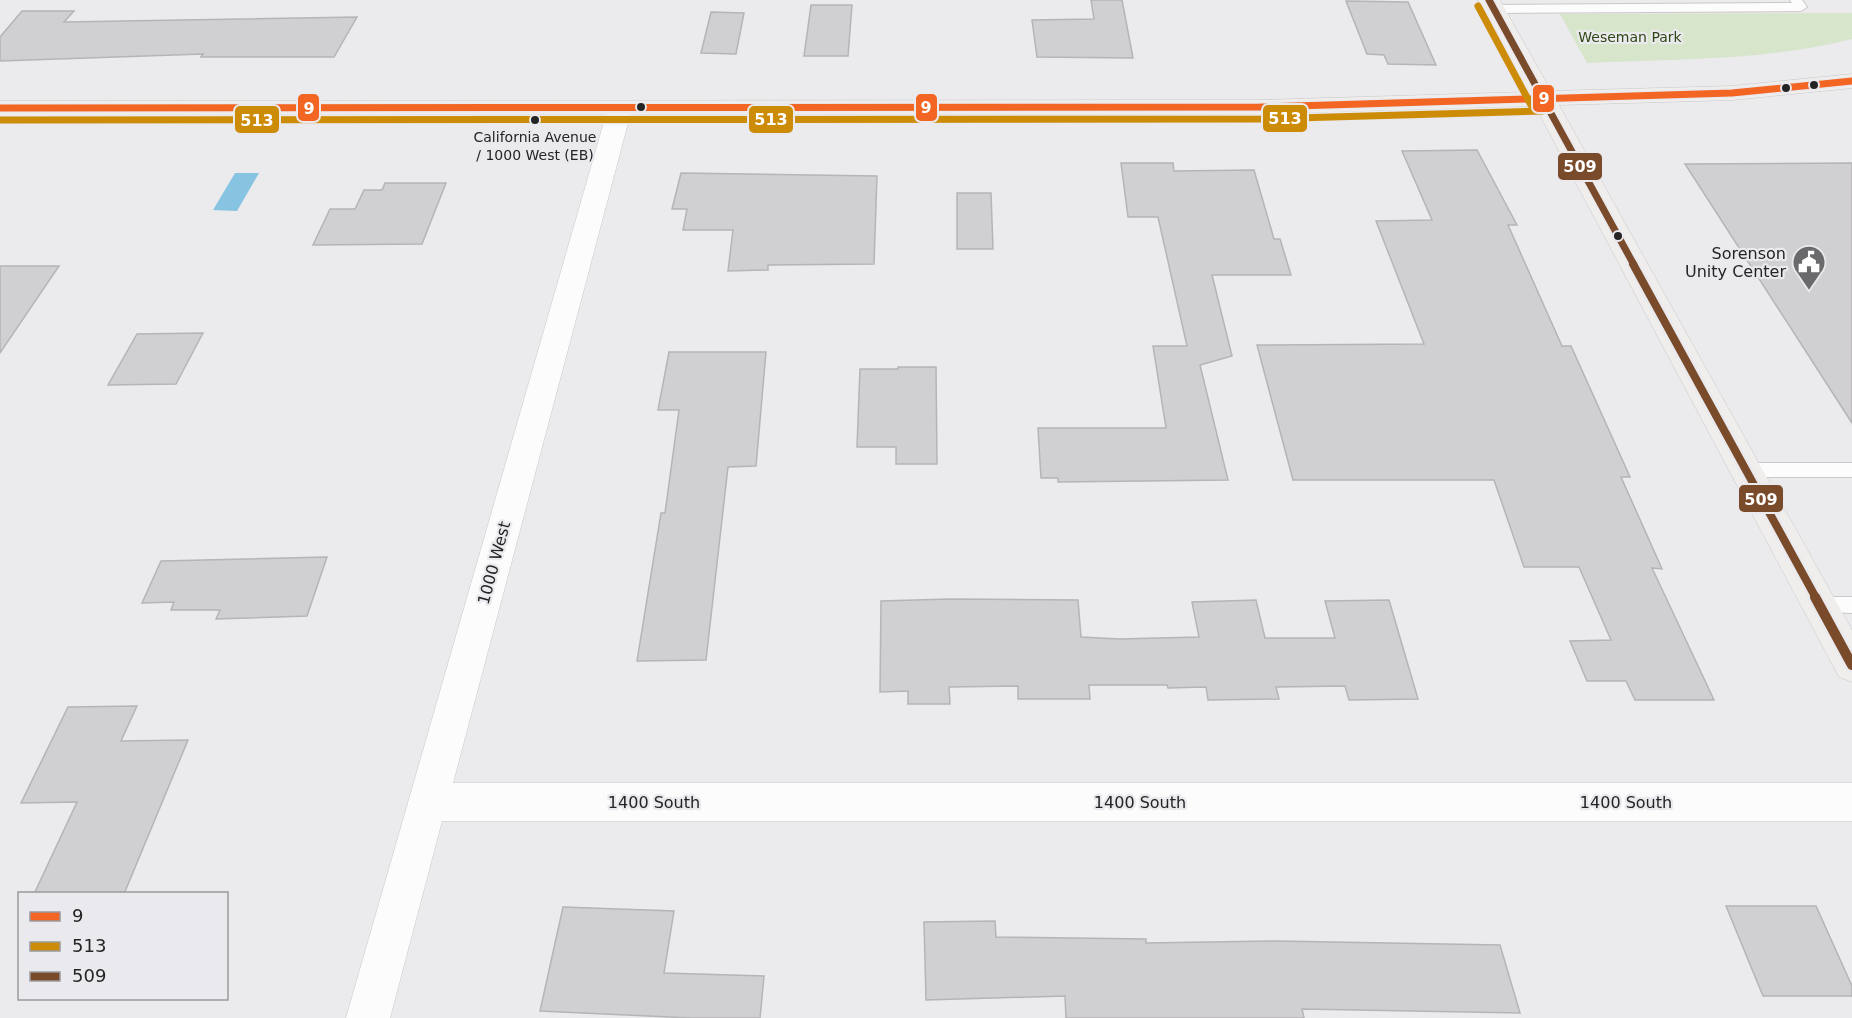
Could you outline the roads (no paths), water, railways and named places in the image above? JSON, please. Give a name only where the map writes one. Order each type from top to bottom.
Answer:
[{"type":"main road","points":[[1491,4],[1852,665]]},
{"type":"main road","points":[[0,108],[1260,107],[1732,93],[1802,88],[1852,81]]},
{"type":"street","name":"1000 West","points":[[368,1018],[620,108]]},
{"type":"street","name":"1400 South","points":[[428,802],[1852,802]]},
{"type":"lane","points":[[1491,4],[1802,7],[1796,0]]},
{"type":"lane","points":[[1747,470],[1852,470]]},
{"type":"lane","points":[[1819,605],[1852,605]]},
{"type":"water","points":[[235,173],[259,173],[237,211],[213,210]]},
{"type":"place","name":"California Avenue / 1000 West (EB)","points":[[535,120]]},
{"type":"place","name":"Sorenson Unity Center","points":[[1809,291]]},
{"type":"park label","name":"Weseman Park","points":[[1630,37]]}]
